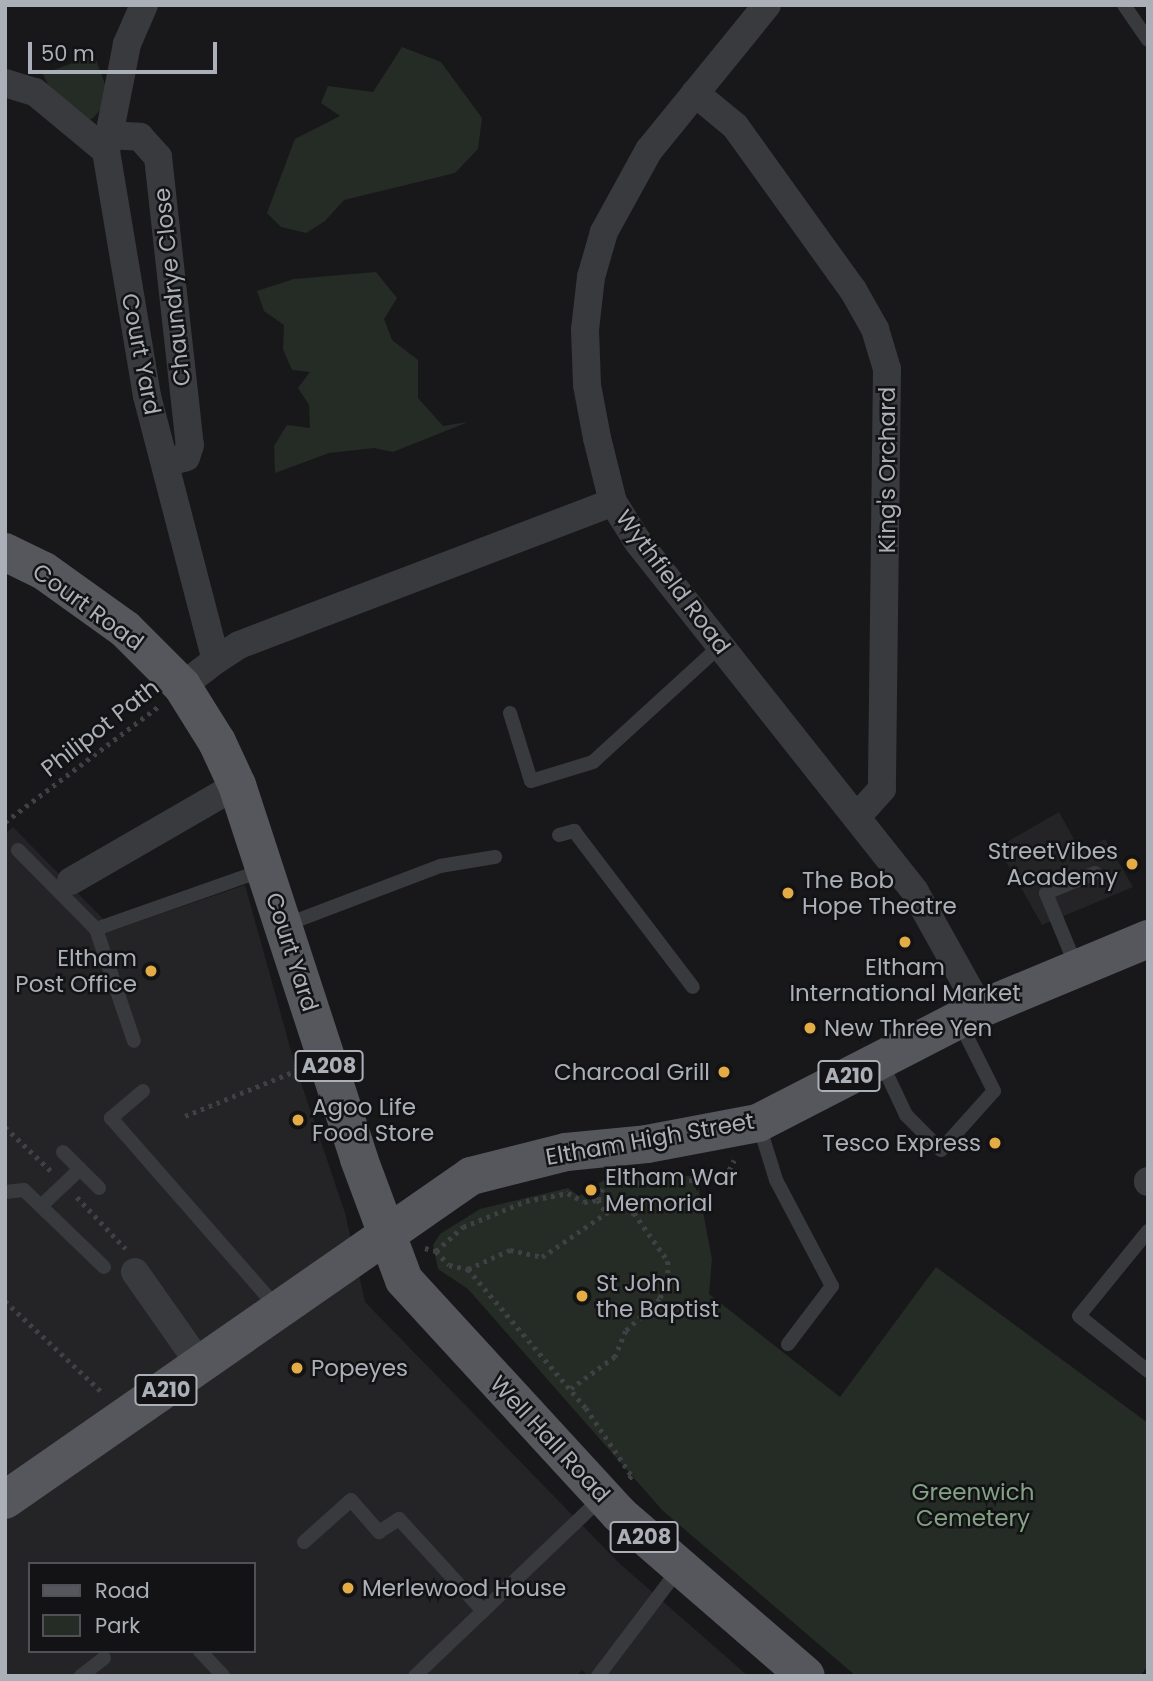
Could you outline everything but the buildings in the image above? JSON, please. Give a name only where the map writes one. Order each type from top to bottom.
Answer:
[{"type":"main road","name":"Court Road","points":[[5,552],[44,571],[125,629],[174,677]]},
{"type":"main road","name":"Court Yard","points":[[174,677],[218,742],[237,785],[387,1233]]},
{"type":"main road","name":"Eltham High Street","points":[[5,1500],[280,1311],[463,1180],[503,1165],[758,1123],[969,1014],[1148,939]]},
{"type":"main road","name":"Well Hall Road","points":[[387,1233],[404,1280],[614,1490],[679,1569],[806,1676]]},
{"type":"street","name":"Court Yard","points":[[144,5],[127,44],[106,143],[147,396],[216,660]]},
{"type":"street","points":[[613,502],[587,385],[585,330],[591,277],[604,232],[624,190],[695,93],[767,5]]},
{"type":"street","points":[[5,83],[35,92],[106,143]]},
{"type":"street","name":"King's Orchard","points":[[695,93],[735,126],[853,290],[875,329],[887,369],[882,789],[856,817]]},
{"type":"street","name":"Chaundrye Close","points":[[106,143],[141,137],[158,157],[190,445],[186,457],[166,463]]},
{"type":"street","name":"Wythfield Road","points":[[216,660],[239,645],[613,502],[638,542],[856,817],[933,919],[969,1014]]},
{"type":"street","points":[[174,677],[216,660]]},
{"type":"street","points":[[71,881],[237,785]]},
{"type":"street","points":[[135,1272],[201,1366]]},
{"type":"lane","points":[[1124,5],[1148,40]]},
{"type":"lane","points":[[510,713],[531,780],[593,762],[720,646]]},
{"type":"lane","points":[[559,835],[574,831],[694,987]]},
{"type":"lane","points":[[18,850],[96,929],[134,1041]]},
{"type":"lane","points":[[284,926],[440,866],[495,857]]},
{"type":"lane","name":"Court Yard","points":[[96,929],[265,869]]},
{"type":"lane","points":[[1077,969],[1046,894],[1095,873]]},
{"type":"lane","points":[[879,1059],[906,1115],[941,1150],[994,1091],[969,1014]]},
{"type":"lane","points":[[144,1091],[111,1118],[280,1311]]},
{"type":"lane","points":[[758,1123],[776,1180],[832,1286],[788,1345]]},
{"type":"lane","points":[[63,1152],[99,1188]]},
{"type":"lane","points":[[41,1206],[80,1170]]},
{"type":"lane","points":[[5,1192],[24,1190],[104,1266]]},
{"type":"lane","points":[[1148,1231],[1079,1316],[1148,1371]]},
{"type":"lane","points":[[415,1676],[614,1490]]},
{"type":"lane","points":[[304,1542],[351,1500],[379,1532],[399,1519],[483,1611]]},
{"type":"lane","points":[[598,1676],[679,1569]]},
{"type":"lane","points":[[202,1653],[223,1676]]},
{"type":"lane","points":[[81,1676],[104,1658]]},
{"type":"path","name":"Philipot Path","points":[[5,822],[174,677]]},
{"type":"path","points":[[185,1116],[327,1060]]},
{"type":"path","points":[[5,1127],[122,1241],[135,1272]]},
{"type":"path","points":[[598,1200],[604,1184],[695,1180],[729,1170],[735,1159]]},
{"type":"path","points":[[436,1251],[463,1227],[526,1201],[568,1193],[584,1202],[598,1200]]},
{"type":"path","points":[[598,1200],[607,1212]]},
{"type":"path","points":[[428,1249],[436,1251],[449,1265],[468,1269],[510,1250],[542,1256],[615,1207],[634,1213],[668,1261],[668,1279],[660,1299],[626,1331],[615,1357],[571,1389]]},
{"type":"path","points":[[468,1269],[571,1389],[632,1476],[614,1490]]},
{"type":"path","points":[[5,1301],[106,1396]]},
{"type":"shaded area","points":[[1059,812],[1081,852],[1105,839],[1133,887],[1042,925],[998,847]]},
{"type":"shaded area","points":[[13,827],[114,930],[245,885],[295,1065],[345,1213],[365,1302],[619,1563],[748,1676],[588,1676],[582,1670],[577,1676],[5,1676],[5,834]]},
{"type":"green space","points":[[402,47],[441,62],[482,118],[478,149],[455,173],[344,200],[325,221],[306,233],[281,227],[267,213],[295,139],[340,116],[321,103],[328,86],[373,92]]},
{"type":"green space","points":[[94,55],[108,92],[103,107],[92,119],[81,120],[51,91],[43,74]]},
{"type":"green space","points":[[376,272],[397,298],[384,319],[392,340],[418,360],[418,398],[443,426],[468,422],[393,452],[374,448],[329,453],[275,473],[274,446],[287,425],[310,428],[309,405],[298,388],[310,372],[292,370],[283,349],[284,325],[264,311],[257,291],[294,279]]},
{"type":"green space","name":"Greenwich Cemetery","points":[[696,1176],[712,1259],[709,1294],[840,1397],[936,1267],[1148,1423],[1148,1666],[1140,1676],[856,1676],[663,1511],[468,1289],[438,1269],[433,1245],[440,1234],[480,1209],[568,1188],[579,1196],[604,1180]]},
{"type":"place","name":"StreetVibes Academy","points":[[1132,864]]},
{"type":"place","name":"The Bob Hope Theatre","points":[[788,893]]},
{"type":"place","name":"Eltham International Market","points":[[905,942]]},
{"type":"place","name":"Eltham Post Office","points":[[151,971]]},
{"type":"place","name":"New Three Yen","points":[[810,1028]]},
{"type":"place","name":"Charcoal Grill","points":[[724,1072]]},
{"type":"place","name":"Agoo Life Food Store","points":[[298,1120]]},
{"type":"place","name":"Tesco Express","points":[[995,1143]]},
{"type":"place","name":"Eltham War Memorial","points":[[591,1190]]},
{"type":"place","name":"St John the Baptist","points":[[582,1296]]},
{"type":"place","name":"Popeyes","points":[[297,1368]]},
{"type":"place","name":"Merlewood House","points":[[348,1588]]}]
